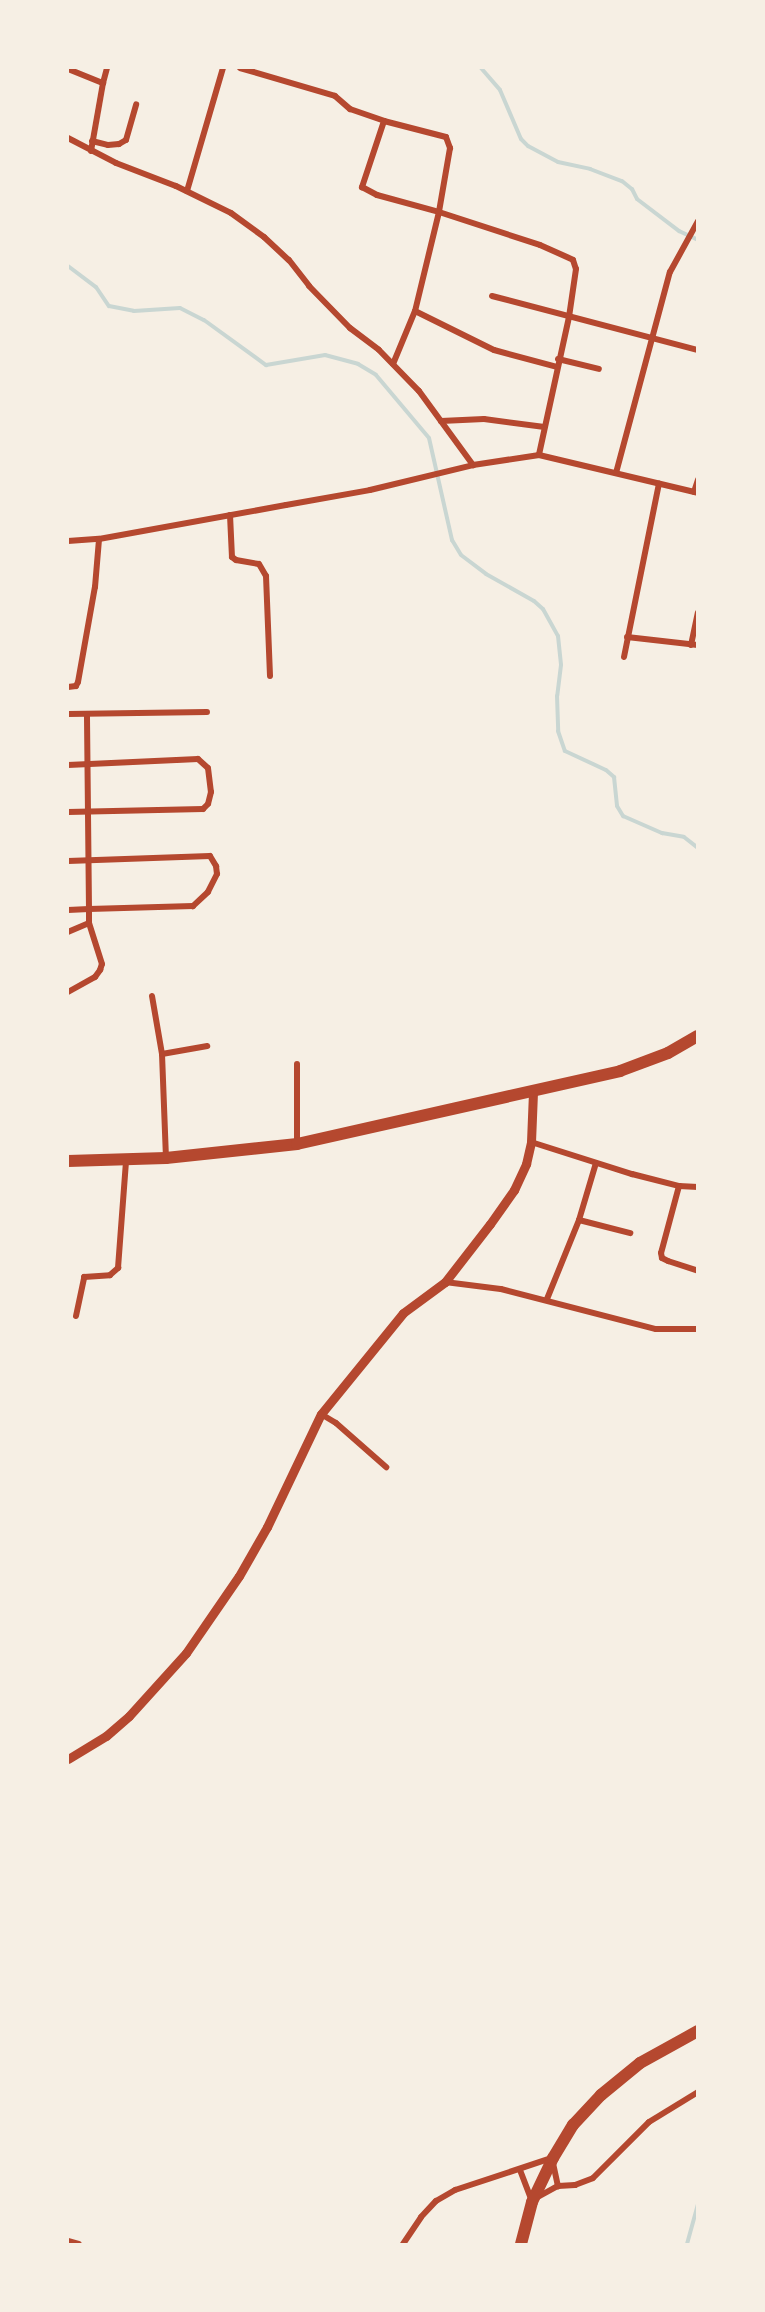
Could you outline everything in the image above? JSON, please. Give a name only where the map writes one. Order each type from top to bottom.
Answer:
[{"type":"main road","points":[[68,1161],[126,1161],[297,1144],[620,1071],[668,1053],[698,1036]]},
{"type":"main road","points":[[521,2244],[533,2201],[553,2158],[573,2125],[601,2095],[640,2063],[698,2031]]},
{"type":"street","points":[[92,152],[92,141],[106,68]]},
{"type":"street","points":[[187,191],[223,68]]},
{"type":"street","points":[[243,68],[335,96],[350,109],[384,121],[446,137],[448,140],[450,148],[439,212],[415,311],[393,364]]},
{"type":"street","points":[[68,69],[103,83]]},
{"type":"street","points":[[92,141],[108,145],[119,144],[126,140],[136,104]]},
{"type":"street","points":[[384,121],[362,187],[377,195],[439,212],[540,245],[573,260],[576,269],[569,317],[558,359],[539,455]]},
{"type":"street","points":[[68,138],[92,152],[187,191],[231,213],[264,237],[289,260],[309,286],[350,328],[393,364],[419,391],[472,465]]},
{"type":"street","points":[[616,473],[670,272],[698,221]]},
{"type":"street","points":[[492,296],[698,350]]},
{"type":"street","points":[[415,311],[494,350],[557,367]]},
{"type":"street","points":[[558,359],[599,369]]},
{"type":"street","points":[[441,421],[484,420],[544,427]]},
{"type":"street","points":[[68,541],[99,539],[370,490],[472,465],[539,455],[696,492],[698,480]]},
{"type":"street","points":[[624,657],[658,484]]},
{"type":"street","points":[[230,515],[232,557],[259,564],[267,576],[270,676]]},
{"type":"street","points":[[68,687],[76,686],[78,682],[95,587],[99,539]]},
{"type":"street","points":[[627,637],[694,645],[698,613]]},
{"type":"street","points":[[68,714],[207,712]]},
{"type":"street","points":[[68,992],[95,976],[102,964],[89,923],[87,714]]},
{"type":"street","points":[[68,765],[189,759],[204,761],[208,768],[211,792],[208,804],[202,809],[68,812]]},
{"type":"street","points":[[68,861],[210,856],[216,866],[217,874],[208,892],[193,906],[68,910]]},
{"type":"street","points":[[68,932],[89,923]]},
{"type":"street","points":[[152,996],[162,1054],[166,1158]]},
{"type":"street","points":[[162,1054],[207,1046]]},
{"type":"street","points":[[297,1064],[297,1144]]},
{"type":"street","points":[[68,1759],[106,1736],[129,1716],[186,1653],[239,1576],[267,1527],[321,1414],[403,1313],[445,1282],[467,1256],[514,1190],[526,1164],[531,1142],[533,1092]]},
{"type":"street","points":[[531,1142],[679,1186],[698,1187]]},
{"type":"street","points":[[76,1316],[84,1277],[110,1275],[118,1268],[126,1161]]},
{"type":"street","points":[[547,1299],[579,1220],[596,1163]]},
{"type":"street","points":[[679,1186],[661,1252],[662,1258],[698,1271]]},
{"type":"street","points":[[579,1220],[630,1233]]},
{"type":"street","points":[[445,1282],[501,1289],[547,1299],[656,1329],[698,1329]]},
{"type":"street","points":[[321,1414],[336,1423],[386,1467]]},
{"type":"street","points":[[520,2170],[533,2201],[558,2186],[575,2185],[593,2178],[649,2122],[698,2092]]},
{"type":"street","points":[[403,2244],[421,2217],[436,2200],[455,2190],[553,2158],[558,2186]]},
{"type":"street","points":[[68,2241],[79,2244]]},
{"type":"waterway","points":[[481,68],[500,90],[521,139],[528,146],[558,162],[590,169],[622,181],[632,189],[637,199],[679,231],[698,240]]},
{"type":"waterway","points":[[68,266],[96,287],[109,306],[134,311],[180,308],[204,320],[266,365],[325,355],[358,364],[376,375],[429,438],[452,540],[461,555],[486,574],[534,601],[543,609],[558,636],[561,665],[557,696],[558,731],[565,751],[606,770],[614,777],[617,806],[623,816],[662,833],[684,837],[698,848]]},
{"type":"waterway","points":[[687,2244],[698,2204]]}]
